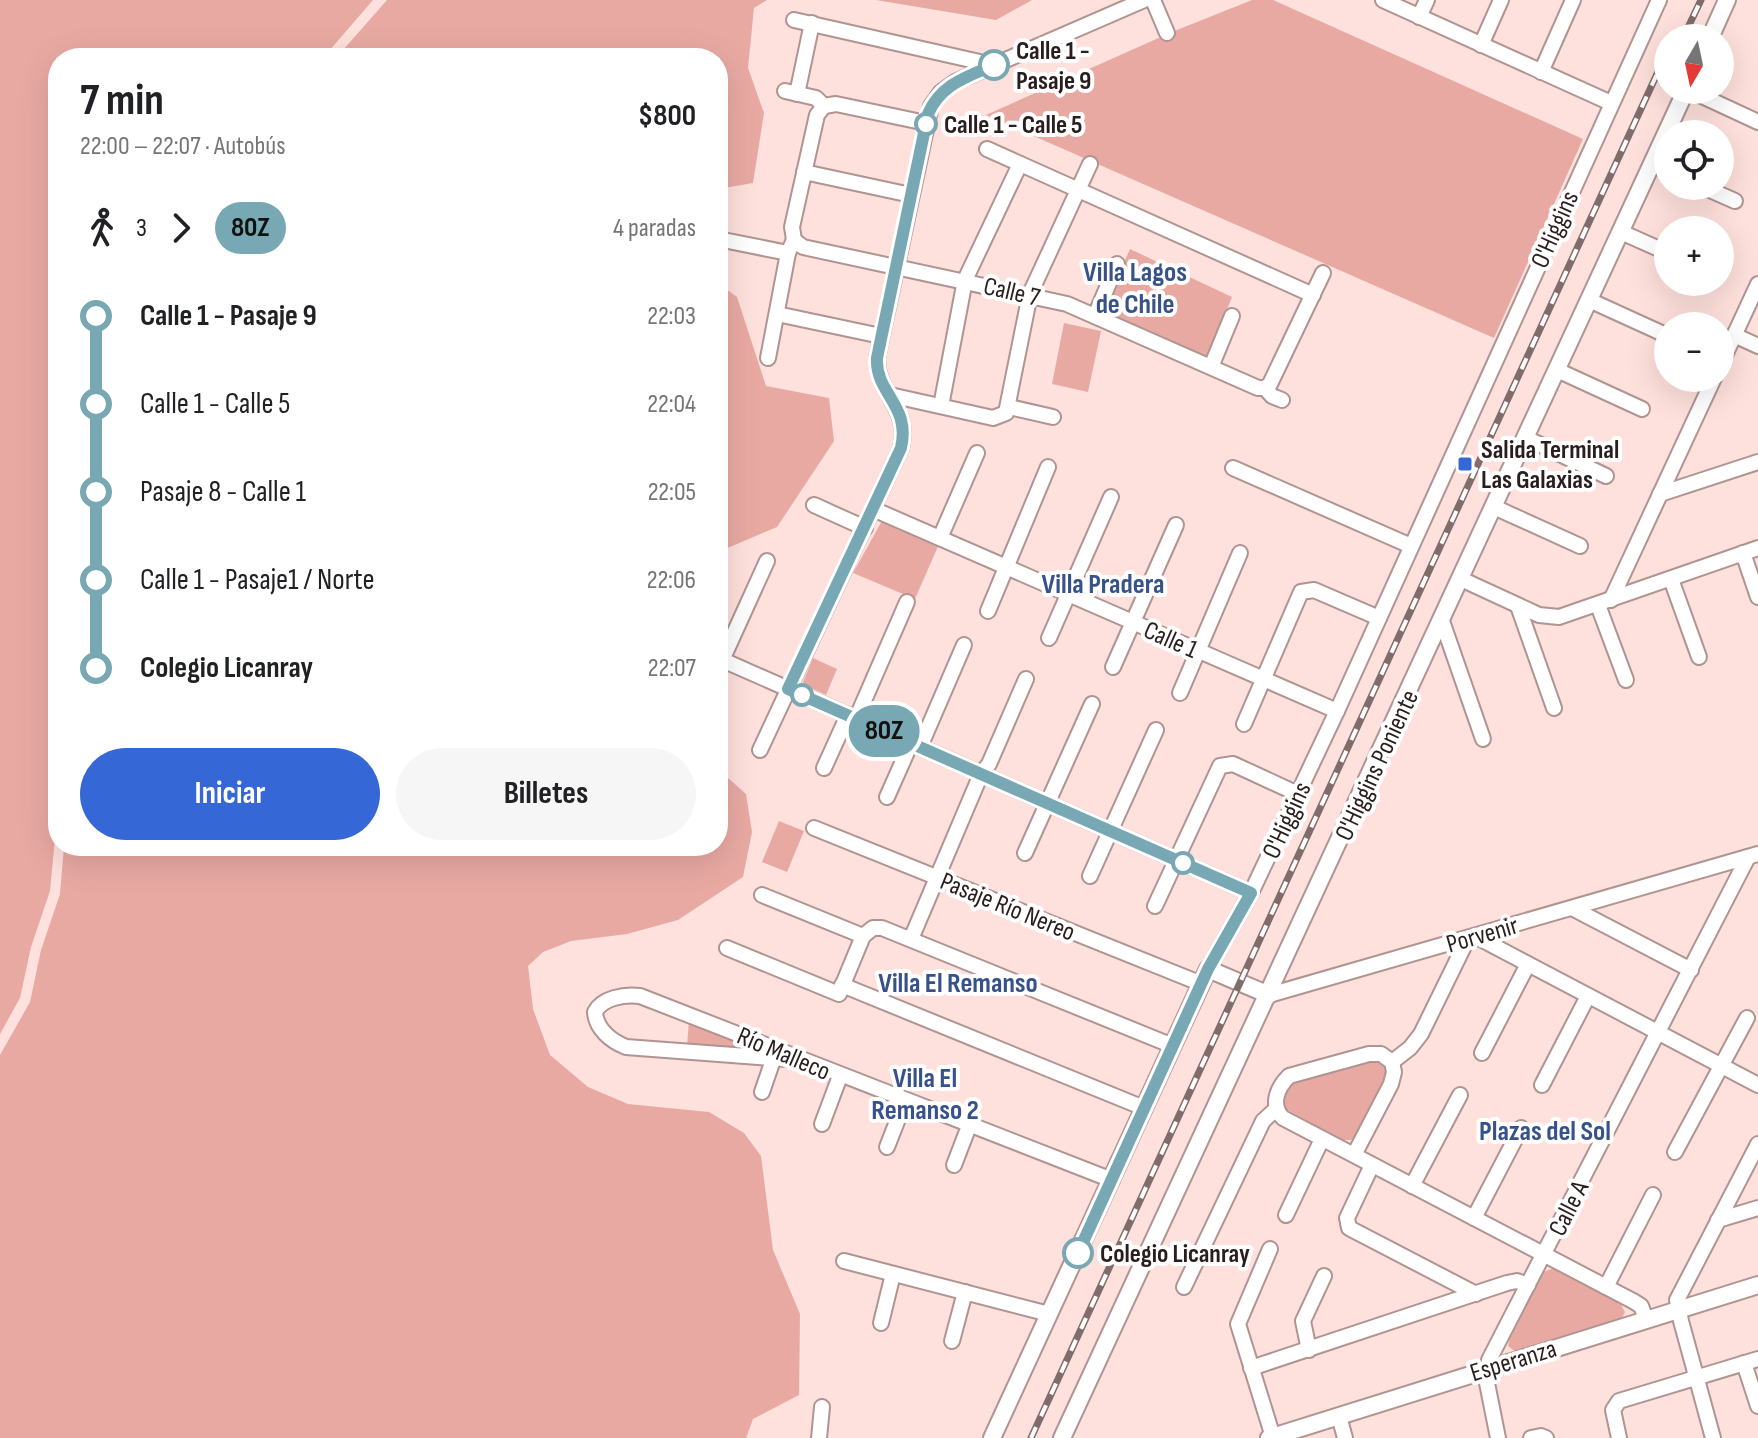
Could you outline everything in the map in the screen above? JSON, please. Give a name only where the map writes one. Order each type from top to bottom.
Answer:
[{"type":"street","points":[[760,750],[844,565],[865,528],[903,439],[900,414],[877,370],[881,336],[931,106],[948,86],[1144,0]]},
{"type":"street","points":[[1153,0],[1167,33]]},
{"type":"street","points":[[1383,0],[1611,103]]},
{"type":"street","points":[[1419,17],[1427,0]]},
{"type":"street","points":[[1481,45],[1501,0]]},
{"type":"street","points":[[1541,72],[1573,0]]},
{"type":"street","name":"O'Higgins","points":[[992,1438],[1205,976],[1251,893],[1337,711],[1659,0]]},
{"type":"street","points":[[1716,24],[1727,0]]},
{"type":"street","points":[[794,20],[994,65]]},
{"type":"street","points":[[812,23],[791,92],[816,98],[824,106]]},
{"type":"street","points":[[768,358],[817,115],[824,106],[836,104],[926,123]]},
{"type":"street","points":[[1719,104],[1758,122]]},
{"type":"street","points":[[987,149],[1313,295]]},
{"type":"street","points":[[941,406],[965,280],[1020,164]]},
{"type":"street","points":[[890,395],[996,418],[1006,413],[1030,294],[1090,164]]},
{"type":"street","points":[[804,172],[911,195]]},
{"type":"street","name":"O'Higgins Poniente","points":[[1062,1438],[1589,300],[1621,232],[1654,178]]},
{"type":"street","points":[[1621,232],[1654,247]]},
{"type":"street","name":"Calle 7","points":[[728,240],[803,247],[1067,304],[1258,388],[1265,388],[1282,400]]},
{"type":"street","points":[[1095,316],[1117,264]]},
{"type":"street","points":[[1265,388],[1270,384],[1323,273]]},
{"type":"street","points":[[1758,284],[1734,335],[1758,346]]},
{"type":"street","points":[[1589,300],[1654,330]]},
{"type":"street","points":[[777,314],[881,336]]},
{"type":"street","points":[[1211,367],[1232,316]]},
{"type":"street","points":[[1557,370],[1642,409]]},
{"type":"street","points":[[1626,680],[1604,602],[1660,494],[1707,392]]},
{"type":"street","points":[[1009,407],[1053,417]]},
{"type":"street","points":[[1526,438],[1606,476]]},
{"type":"street","points":[[940,538],[977,453]]},
{"type":"street","points":[[1660,494],[1758,462]]},
{"type":"street","points":[[988,611],[1048,467]]},
{"type":"street","points":[[1233,468],[1411,546]]},
{"type":"street","points":[[1049,638],[1111,497]]},
{"type":"street","points":[[814,505],[865,528]]},
{"type":"street","points":[[1494,507],[1580,546]]},
{"type":"street","name":"Calle 1","points":[[873,509],[1337,711]]},
{"type":"street","points":[[1113,667],[1176,525]]},
{"type":"street","points":[[1461,579],[1539,615],[1559,617],[1758,548]]},
{"type":"street","points":[[1180,693],[1240,553]]},
{"type":"street","points":[[1743,553],[1758,597]]},
{"type":"street","points":[[728,644],[767,561]]},
{"type":"street","points":[[1671,579],[1699,657]]},
{"type":"street","points":[[1244,724],[1298,596],[1305,590],[1314,590],[1379,618]]},
{"type":"street","points":[[824,768],[907,602]]},
{"type":"street","points":[[1518,606],[1554,708]]},
{"type":"street","points":[[1442,621],[1483,739]]},
{"type":"street","points":[[887,797],[964,645]]},
{"type":"street","points":[[728,666],[788,689],[1251,893]]},
{"type":"street","points":[[911,939],[981,774],[989,764],[1026,679]]},
{"type":"street","points":[[1025,853],[1092,704]]},
{"type":"street","points":[[1090,876],[1156,730]]},
{"type":"street","points":[[1155,906],[1215,772],[1223,764],[1233,764],[1298,794]]},
{"type":"street","name":"Pasaje Río Nereo","points":[[814,828],[937,878],[1205,976]]},
{"type":"street","name":"Porvenir","points":[[1269,995],[1753,855]]},
{"type":"street","name":"Calle A","points":[[1487,1368],[1490,1356],[1753,855]]},
{"type":"street","points":[[762,895],[863,936]]},
{"type":"street","points":[[1572,908],[1691,970]]},
{"type":"street","points":[[840,990],[863,936],[877,927],[1173,1046]]},
{"type":"street","points":[[1392,1062],[1410,1048],[1421,1034],[1472,937],[1758,1085]]},
{"type":"street","points":[[727,948],[1144,1108]]},
{"type":"street","points":[[1482,1053],[1528,964]]},
{"type":"street","points":[[1205,976],[1269,995]]},
{"type":"street","name":"Río Malleco","points":[[773,1060],[626,1047],[602,1030],[595,1012],[603,1002],[629,995],[640,996],[1112,1180]]},
{"type":"street","points":[[1542,1085],[1588,996]]},
{"type":"street","points":[[1675,1152],[1747,1018]]},
{"type":"street","points":[[1354,1155],[1391,1084],[1394,1072],[1392,1062],[1381,1054],[1369,1054],[1289,1076],[1281,1085],[1276,1109],[1283,1118],[1641,1306],[1646,1319]]},
{"type":"street","points":[[762,1092],[773,1060],[799,1060]]},
{"type":"street","points":[[822,1124],[840,1076]]},
{"type":"street","points":[[1412,1186],[1460,1095]]},
{"type":"street","points":[[887,1147],[905,1101]]},
{"type":"street","points":[[1184,1287],[1263,1121],[1276,1109]]},
{"type":"street","points":[[954,1165],[969,1126]]},
{"type":"street","points":[[1474,1218],[1521,1128]]},
{"type":"street","points":[[1286,1215],[1322,1139]]},
{"type":"street","points":[[1713,1438],[1678,1309],[1681,1290],[1758,1144]]},
{"type":"street","points":[[1372,1165],[1347,1218],[1349,1228],[1476,1294]]},
{"type":"street","points":[[1606,1287],[1653,1195]]},
{"type":"street","points":[[1718,1220],[1758,1208]]},
{"type":"street","points":[[1270,1249],[1238,1320],[1271,1437]]},
{"type":"street","points":[[844,1261],[1049,1314]]},
{"type":"street","points":[[881,1323],[893,1274]]},
{"type":"street","points":[[1309,1350],[1303,1321],[1324,1276]]},
{"type":"street","points":[[1251,1368],[1517,1281],[1528,1285]]},
{"type":"street","name":"Esperanza","points":[[1271,1437],[1758,1285]]},
{"type":"street","points":[[952,1341],[965,1292]]},
{"type":"street","points":[[1619,1438],[1614,1406],[1619,1401],[1751,1361],[1758,1406]]},
{"type":"street","points":[[1487,1368],[1498,1438]]},
{"type":"street","points":[[819,1438],[822,1407]]},
{"type":"street","points":[[1339,1416],[1345,1438]]},
{"type":"shaded area","points":[[0,0],[373,0],[332,48],[48,48],[48,856],[53,856],[50,891],[31,947],[20,998],[0,1034]]},
{"type":"shaded area","points":[[387,0],[767,0],[754,8],[748,68],[764,113],[753,183],[728,187],[728,48],[345,48]]},
{"type":"shaded area","points":[[876,0],[1032,0],[996,20]]},
{"type":"shaded area","points":[[1252,0],[1273,0],[1583,139],[1494,338],[986,115]]},
{"type":"shaded area","points":[[1130,249],[1232,297],[1208,357],[1103,311]]},
{"type":"shaded area","points":[[728,290],[737,297],[766,386],[829,398],[834,441],[777,527],[728,548]]},
{"type":"shaded area","points":[[1064,323],[1101,331],[1088,392],[1052,384]]},
{"type":"shaded area","points":[[883,519],[939,544],[915,599],[853,573]]},
{"type":"shaded area","points":[[813,658],[837,669],[826,695],[804,685]]},
{"type":"shaded area","points":[[728,778],[746,794],[752,832],[743,877],[678,920],[627,934],[571,941],[543,952],[528,966],[533,1009],[550,1055],[588,1087],[628,1104],[709,1112],[744,1133],[761,1156],[773,1250],[800,1314],[799,1395],[753,1419],[746,1438],[0,1438],[0,1055],[30,1002],[41,950],[60,894],[63,856],[728,856]]},
{"type":"shaded area","points":[[779,821],[804,831],[787,872],[762,862]]},
{"type":"shaded area","points":[[689,1019],[766,1049],[764,1055],[687,1047]]},
{"type":"shaded area","points":[[1377,1061],[1384,1064],[1386,1074],[1357,1135],[1351,1140],[1342,1140],[1286,1109],[1284,1100],[1291,1084]]},
{"type":"shaded area","points":[[1554,1268],[1620,1303],[1625,1312],[1621,1320],[1517,1353],[1508,1346],[1510,1338],[1543,1272]]},
{"type":"railway","points":[[1690,24],[1701,0]]},
{"type":"railway","points":[[1031,1438],[1654,81]]},
{"type":"bus line","name":"80Z","points":[[994,65],[948,86],[928,114],[877,358],[879,377],[903,421],[901,448],[788,689],[1251,893],[1208,969],[1078,1253]]},
{"type":"place","name":"Calle 1 - Pasaje 9","points":[[994,65]]},
{"type":"place","name":"Calle 1 - Calle 5","points":[[926,124]]},
{"type":"place","name":"Salida Terminal Las Galaxias","points":[[1465,464]]},
{"type":"place","name":"Colegio Licanray","points":[[1078,1253]]},
{"type":"district","name":"Villa Lagos de Chile","points":[[1135,287]]},
{"type":"district","name":"Villa Pradera","points":[[1103,583]]},
{"type":"district","name":"Villa El Remanso","points":[[958,982]]},
{"type":"district","name":"Villa El Remanso 2","points":[[925,1093]]},
{"type":"district","name":"Plazas del Sol","points":[[1545,1130]]}]
